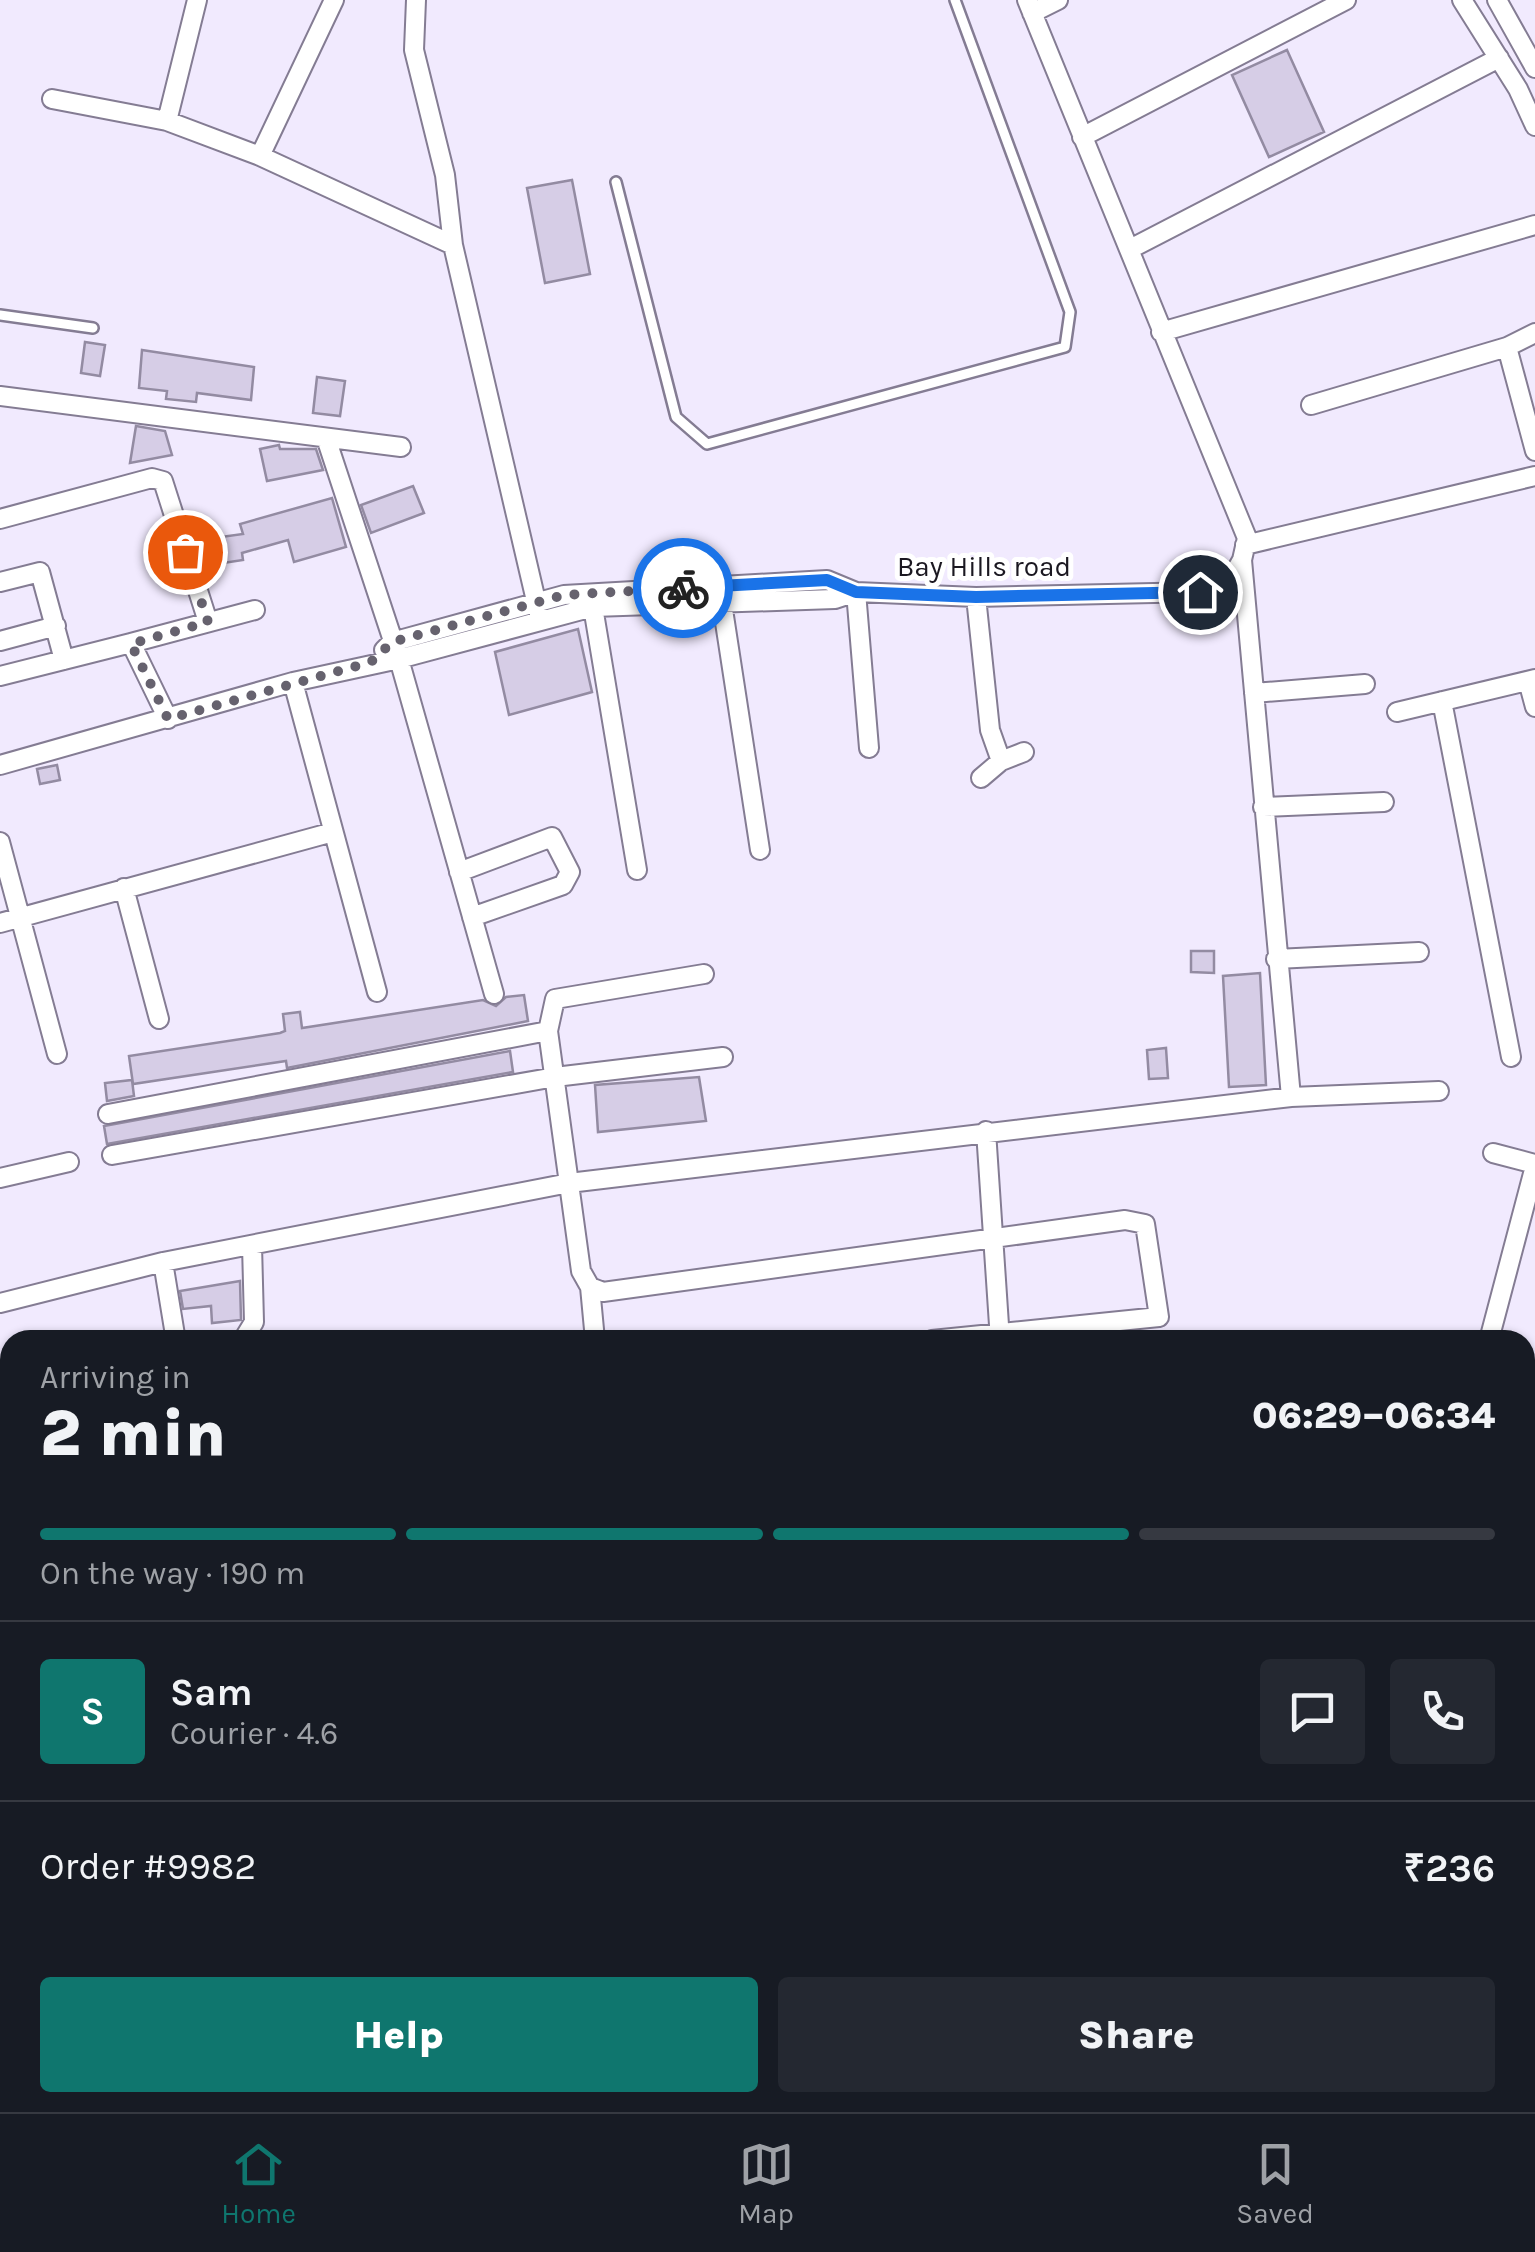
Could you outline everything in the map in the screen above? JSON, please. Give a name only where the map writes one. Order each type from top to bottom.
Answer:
[{"type":"street","points":[[167,121],[197,0]]},
{"type":"street","points":[[260,156],[334,0]]},
{"type":"street","points":[[416,0],[414,50],[445,175],[453,245],[539,610]]},
{"type":"street","points":[[1058,0],[1029,6],[1240,520],[1291,1097]]},
{"type":"street","points":[[1082,137],[1346,0]]},
{"type":"street","points":[[1462,0],[1535,126]]},
{"type":"street","points":[[1498,0],[1535,68]]},
{"type":"street","points":[[1130,249],[1499,58]]},
{"type":"street","points":[[52,99],[167,121],[260,156],[453,245]]},
{"type":"street","points":[[1161,332],[1535,226]]},
{"type":"street","points":[[1311,405],[1507,347],[1535,332]]},
{"type":"street","points":[[1507,347],[1535,451]]},
{"type":"street","points":[[0,396],[402,447]]},
{"type":"street","points":[[326,438],[396,651],[494,994]]},
{"type":"street","points":[[1244,553],[1535,476]]},
{"type":"street","points":[[0,519],[152,478],[163,481],[208,622]]},
{"type":"street","name":"Bay Hills road","points":[[539,610],[835,599],[856,592],[976,597],[1200,592],[1233,576],[1244,553]]},
{"type":"street","points":[[0,582],[40,572],[64,660]]},
{"type":"street","points":[[0,765],[371,662],[396,651],[539,610],[564,595],[827,580],[856,592],[869,748]]},
{"type":"street","points":[[976,597],[990,730],[1001,761]]},
{"type":"street","points":[[722,603],[760,850]]},
{"type":"street","points":[[592,606],[638,870]]},
{"type":"street","points":[[0,676],[255,610]]},
{"type":"street","points":[[0,641],[56,626]]},
{"type":"street","points":[[131,644],[168,719]]},
{"type":"street","points":[[1397,712],[1531,680],[1535,707]]},
{"type":"street","points":[[293,682],[377,992]]},
{"type":"street","points":[[1254,693],[1366,684]]},
{"type":"street","points":[[1442,701],[1512,1058]]},
{"type":"street","points":[[981,778],[1001,761],[1024,752]]},
{"type":"street","points":[[1263,808],[1384,802]]},
{"type":"street","points":[[0,923],[333,832]]},
{"type":"street","points":[[459,872],[552,837],[570,872],[563,885],[472,916]]},
{"type":"street","points":[[0,842],[58,1054]]},
{"type":"street","points":[[124,888],[158,1019]]},
{"type":"street","points":[[1276,958],[1419,952]]},
{"type":"street","points":[[594,1330],[590,1287],[581,1271],[548,1031],[555,999],[566,994],[704,974]]},
{"type":"street","points":[[108,1114],[548,1031]]},
{"type":"street","points":[[112,1155],[554,1077],[724,1057]]},
{"type":"street","points":[[0,1303],[163,1262],[568,1183],[1291,1097],[1439,1091]]},
{"type":"street","points":[[986,1131],[1000,1330]]},
{"type":"street","points":[[1492,1330],[1535,1165],[1493,1154]]},
{"type":"street","points":[[0,1178],[69,1162]]},
{"type":"street","points":[[590,1287],[603,1292],[996,1237],[1139,1220],[1144,1224],[1158,1317],[1050,1330]]},
{"type":"street","points":[[249,1330],[254,1322],[252,1245]]},
{"type":"street","points":[[163,1262],[174,1330]]},
{"type":"lane","points":[[616,182],[676,417],[707,444],[1065,346],[1070,312],[955,0]]},
{"type":"lane","points":[[0,315],[93,328]]},
{"type":"building","points":[[1287,50],[1324,132],[1269,157],[1232,75]]},
{"type":"building","points":[[572,180],[590,274],[545,283],[527,188]]},
{"type":"building","points":[[85,342],[105,345],[100,376],[81,373]]},
{"type":"building","points":[[142,350],[254,367],[251,400],[197,393],[196,402],[166,399],[167,391],[139,388]]},
{"type":"building","points":[[317,377],[345,381],[340,416],[313,413]]},
{"type":"building","points":[[136,426],[165,431],[172,455],[130,463]]},
{"type":"building","points":[[279,445],[280,449],[316,449],[323,470],[267,481],[260,449]]},
{"type":"building","points":[[413,486],[424,513],[371,533],[361,505]]},
{"type":"building","points":[[332,498],[346,547],[294,562],[288,540],[242,553],[243,560],[203,566],[199,540],[243,534],[240,524]]},
{"type":"building","points":[[578,629],[592,692],[509,715],[495,652]]},
{"type":"building","points":[[57,765],[60,780],[40,784],[37,769]]},
{"type":"building","points":[[1191,951],[1214,951],[1214,973],[1191,972]]},
{"type":"building","points":[[1260,973],[1266,1085],[1229,1087],[1223,976]]},
{"type":"building","points":[[524,995],[528,1021],[287,1068],[286,1061],[133,1084],[129,1056],[280,1033],[285,1031],[283,1014],[300,1012],[302,1028],[483,1000],[496,1006],[506,997]]},
{"type":"building","points":[[1166,1048],[1168,1078],[1149,1079],[1147,1050]]},
{"type":"building","points":[[510,1051],[513,1072],[107,1144],[104,1126]]},
{"type":"building","points":[[699,1077],[706,1121],[598,1132],[595,1085]]},
{"type":"building","points":[[132,1080],[134,1096],[107,1101],[105,1083]]},
{"type":"building","points":[[240,1281],[241,1320],[212,1323],[211,1306],[183,1309],[180,1291]]},
{"type":"way so far","points":[[185,552],[208,622],[131,644],[168,719],[371,662],[392,642],[564,595],[683,588]]},
{"type":"route","points":[[683,588],[827,580],[856,592],[976,597],[1200,592]]}]
